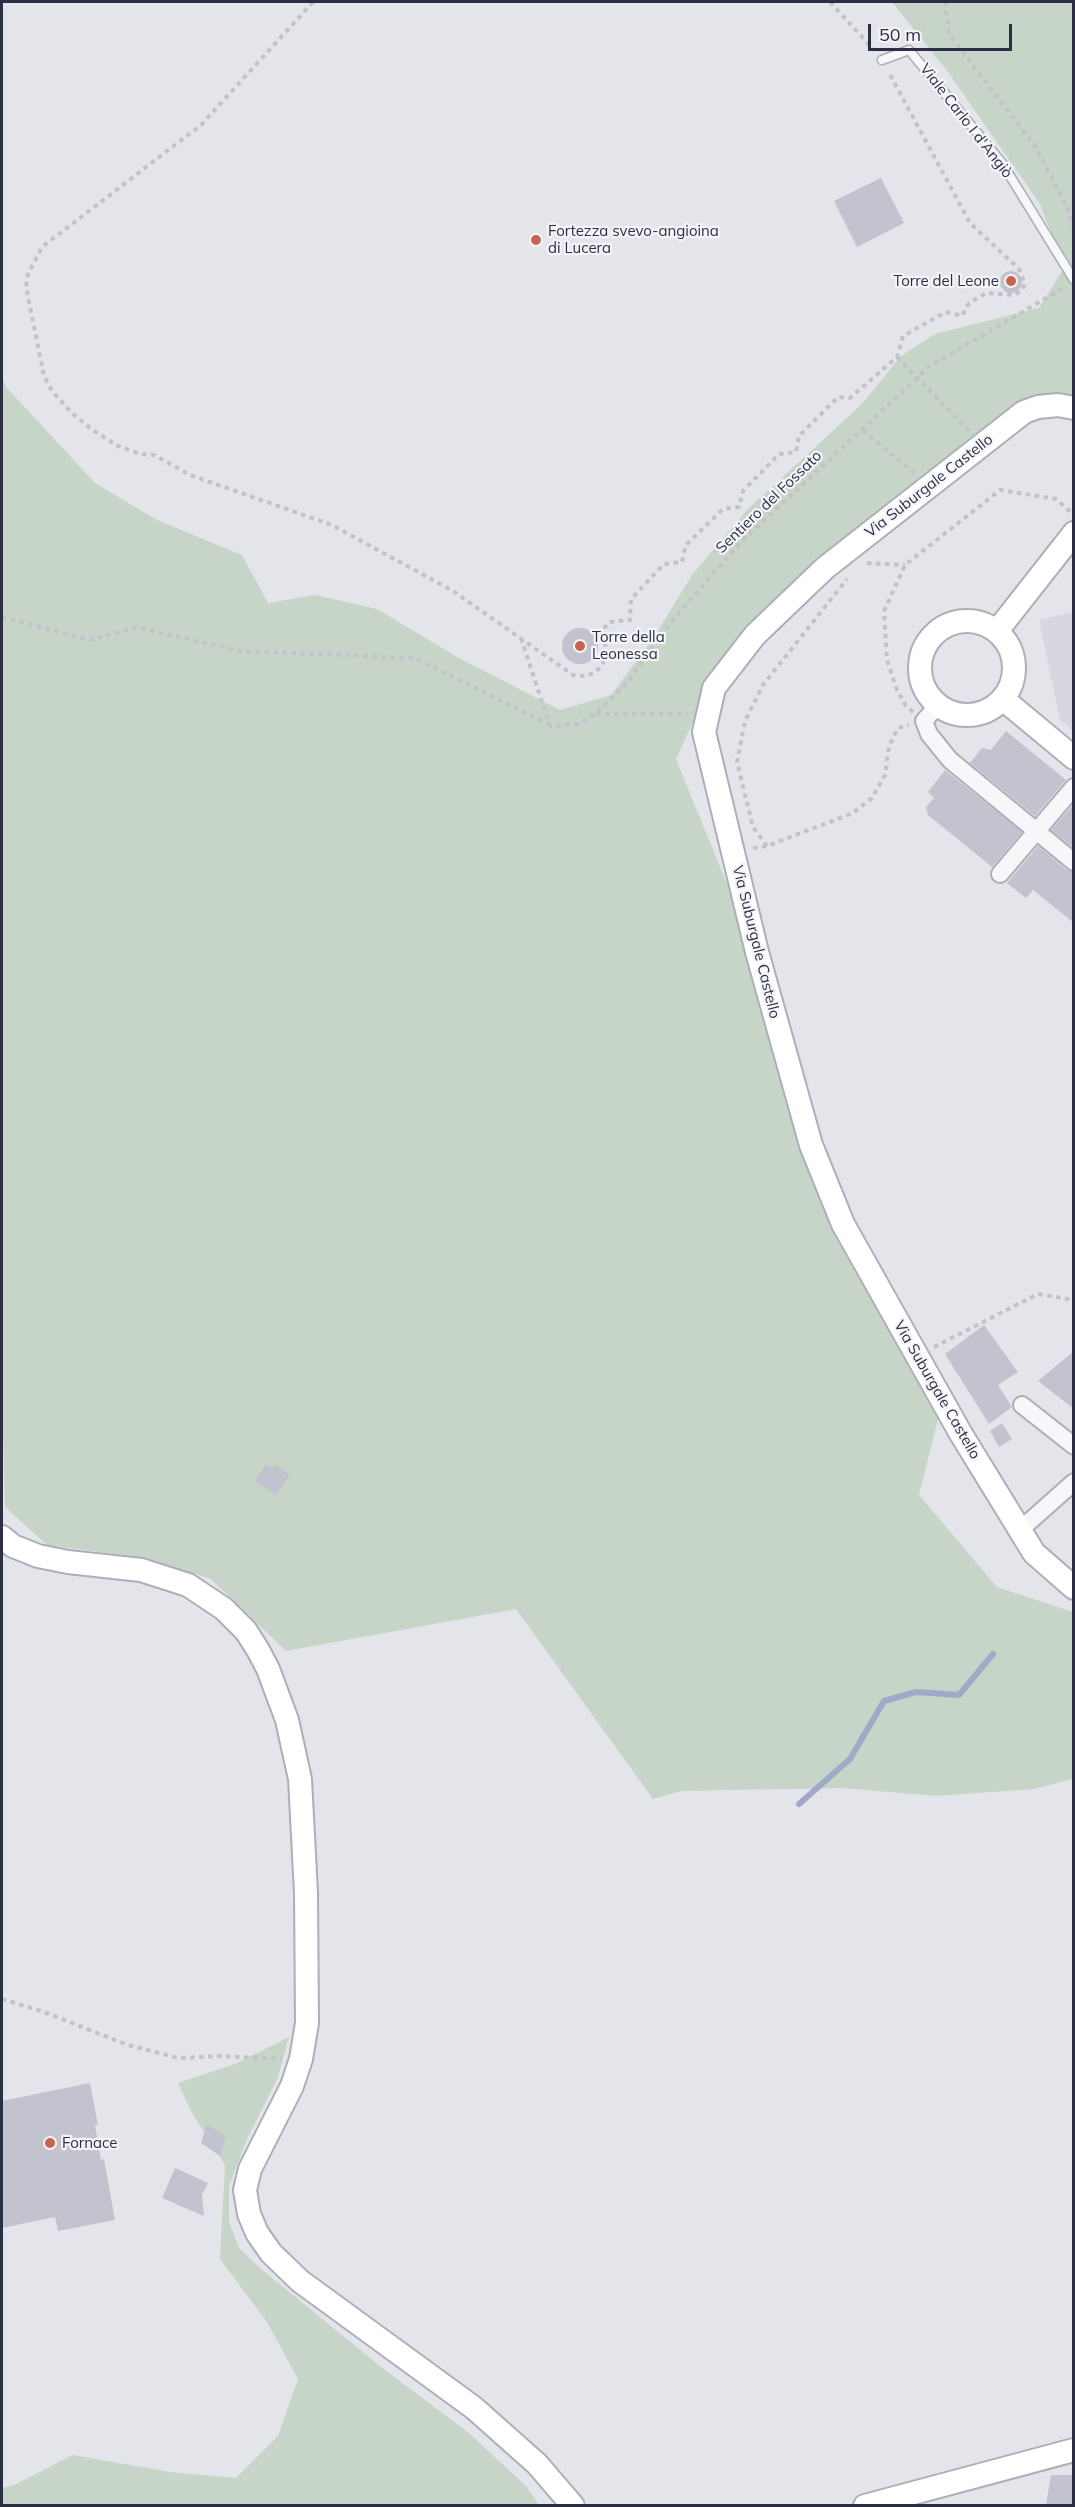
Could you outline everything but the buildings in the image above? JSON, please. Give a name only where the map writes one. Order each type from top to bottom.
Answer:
[{"type":"street","name":"Via Suburgale Castello","points":[[1074,408],[1058,405],[1038,407],[1024,412],[825,568],[755,635],[714,688],[705,732],[757,952],[811,1145],[843,1224],[961,1434],[1034,1553],[1074,1588]]},
{"type":"street","points":[[997,632],[1074,533]]},
{"type":"street","points":[[931,713],[972,715],[989,710],[1003,699],[1011,686],[1014,672],[1013,656],[1007,643],[997,632],[984,624],[969,621],[955,623],[941,629],[930,639],[923,652],[920,666],[931,713],[929,734],[950,760],[1074,862]]},
{"type":"street","points":[[1003,699],[1074,758]]},
{"type":"street","points":[[1000,874],[1074,787]]},
{"type":"street","points":[[1022,1405],[1074,1446]]},
{"type":"street","points":[[1020,1530],[1074,1482]]},
{"type":"street","points":[[2,1537],[25,1552],[45,1558],[141,1570],[188,1585],[224,1609],[246,1631],[258,1650],[268,1669],[287,1720],[302,1792],[306,1893],[307,2023],[301,2060],[292,2086],[254,2158],[246,2185],[246,2205],[249,2214],[263,2243],[300,2281],[495,2426],[537,2464],[573,2505]]},
{"type":"street","points":[[865,2505],[1074,2450]]},
{"type":"lane","name":"Viale Carlo I d'Angiò","points":[[882,60],[909,50],[1002,163],[1074,281]]},
{"type":"path","points":[[313,2],[201,125],[42,247],[27,274],[26,287],[44,376],[52,391],[72,413],[91,429],[118,446],[141,454],[154,455],[190,475],[332,525],[420,571],[573,675],[586,676],[596,672],[603,663],[606,651],[605,627],[609,622],[630,620],[631,599],[664,564],[682,562],[686,545],[723,509],[739,507],[743,490],[779,454],[796,452],[799,436],[838,397],[850,398],[897,357],[903,336],[946,312],[962,316],[969,303],[986,293],[1014,295],[1022,290],[1025,284],[1019,269],[970,224],[882,60],[830,2]]},
{"type":"path","points":[[945,2],[949,34],[1035,146],[1068,210],[1074,230]]},
{"type":"path","name":"Sentiero del Fossato","points":[[550,726],[579,724],[595,714],[628,682],[666,628],[740,543],[930,366],[1074,281]]},
{"type":"path","points":[[897,357],[975,436]]},
{"type":"path","points":[[862,430],[920,478]]},
{"type":"path","points":[[931,713],[906,706],[887,660],[884,611],[905,565],[1000,490],[1056,499],[1074,514]]},
{"type":"path","points":[[862,567],[869,562],[905,565]]},
{"type":"path","points":[[767,846],[753,827],[737,762],[745,721],[763,685],[848,578],[855,573]]},
{"type":"path","points":[[2,617],[90,640],[136,627],[240,651],[414,658],[550,726]]},
{"type":"path","points":[[521,638],[550,726]]},
{"type":"path","points":[[734,850],[767,846],[853,813],[872,798],[885,775],[889,746],[898,728],[931,713]]},
{"type":"path","points":[[595,714],[708,714]]},
{"type":"path","points":[[916,1355],[1038,1294],[1074,1300]]},
{"type":"path","points":[[2,1999],[44,2012],[128,2046],[178,2058],[221,2056],[301,2060]]},
{"type":"shaded area","points":[[1074,612],[1073,731],[1060,720],[1039,620]]},
{"type":"green space","points":[[892,2],[1073,2],[1073,406],[1023,409],[823,567],[710,685],[676,759],[735,904],[826,1211],[945,1391],[919,1495],[997,1587],[1073,1612],[1073,1779],[1034,1789],[936,1796],[841,1788],[682,1791],[653,1799],[516,1609],[286,1651],[211,1579],[145,1558],[47,1545],[5,1507],[2,1399],[2,377],[6,387],[95,483],[157,520],[242,555],[268,603],[315,595],[377,609],[459,658],[560,710],[611,695],[653,639],[692,575],[748,509],[862,404],[901,356],[935,334],[1039,308],[1064,268],[1040,204],[948,72]]},
{"type":"green space","points":[[289,2037],[278,2077],[248,2137],[229,2186],[229,2222],[239,2248],[260,2268],[381,2367],[469,2433],[527,2487],[539,2505],[2,2506],[2,2488],[14,2485],[73,2455],[170,2472],[236,2478],[278,2436],[298,2379],[267,2322],[220,2259],[225,2165],[192,2113],[178,2083],[235,2064]]},
{"type":"waterway","points":[[799,1804],[850,1759],[884,1701],[916,1692],[959,1695],[993,1654]]},
{"type":"place","name":"Fortezza svevo-angioina di Lucera","points":[[536,240]]},
{"type":"place","name":"Torre del Leone","points":[[1011,281]]},
{"type":"place","name":"Torre della Leonessa","points":[[580,646]]},
{"type":"place","name":"Fornace","points":[[50,2143]]}]
